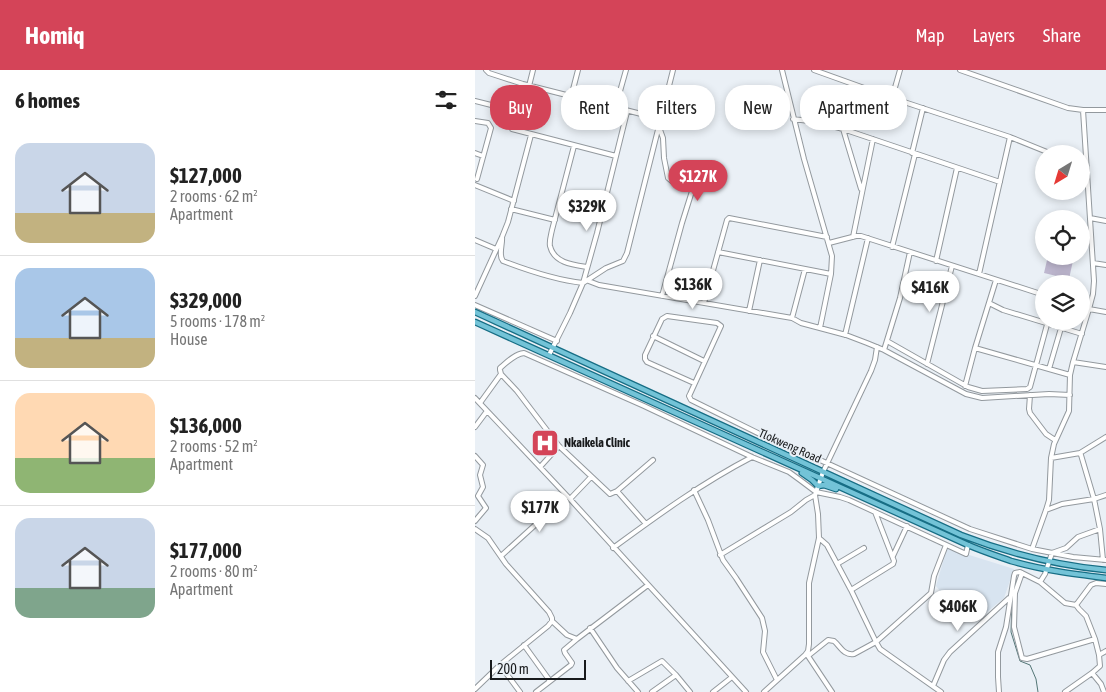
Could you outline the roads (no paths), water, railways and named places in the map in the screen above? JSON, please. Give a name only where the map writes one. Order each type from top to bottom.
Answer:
[{"type":"main road","name":"Tlokweng Road","points":[[475,312],[987,546],[1048,562],[1106,570]]},
{"type":"main road","name":"Tlokweng Road","points":[[475,322],[968,546],[1012,561],[1046,569],[1106,578]]},
{"type":"main road","points":[[795,468],[818,486],[824,485],[843,489]]},
{"type":"street","points":[[487,70],[489,73],[526,85]]},
{"type":"street","points":[[529,85],[533,70]]},
{"type":"street","points":[[574,85],[578,70]]},
{"type":"street","points":[[622,85],[626,70]]},
{"type":"street","points":[[669,85],[673,70]]},
{"type":"street","points":[[782,70],[793,119],[832,256],[831,274],[820,328]]},
{"type":"street","points":[[814,70],[856,85]]},
{"type":"street","points":[[895,85],[899,70]]},
{"type":"street","points":[[960,70],[1063,106],[1083,110],[1106,110]]},
{"type":"street","points":[[523,84],[511,127],[513,131],[616,156]]},
{"type":"street","points":[[475,101],[490,105]]},
{"type":"street","points":[[907,103],[1035,147]]},
{"type":"street","points":[[893,247],[923,108]]},
{"type":"street","points":[[1083,110],[1085,145]]},
{"type":"street","points":[[793,119],[800,120]]},
{"type":"street","points":[[475,121],[487,124],[491,128],[477,178]]},
{"type":"street","points":[[549,355],[585,282],[587,266],[622,130]]},
{"type":"street","points":[[585,282],[606,268],[625,259],[658,130]]},
{"type":"street","points":[[660,130],[663,138],[668,178],[674,183],[693,188],[662,296]]},
{"type":"street","points":[[843,130],[862,191]]},
{"type":"street","points":[[846,130],[1000,182]]},
{"type":"street","points":[[475,296],[502,237],[531,135]]},
{"type":"street","points":[[979,274],[1010,137]]},
{"type":"street","points":[[853,237],[873,139]]},
{"type":"street","points":[[575,146],[550,244],[553,252],[567,264],[587,266]]},
{"type":"street","points":[[475,153],[483,156]]},
{"type":"street","points":[[936,261],[957,168]]},
{"type":"street","points":[[475,185],[513,201]]},
{"type":"street","points":[[511,209],[555,220]]},
{"type":"street","points":[[704,303],[727,220],[731,218],[827,237]]},
{"type":"street","points":[[1090,306],[1094,281],[1090,218],[1106,221]]},
{"type":"street","points":[[829,243],[859,236],[868,238],[1035,292]]},
{"type":"street","points":[[502,237],[500,256],[503,261],[537,273],[792,318],[801,323],[845,335],[884,350],[966,394],[982,398],[1049,394],[1070,395]]},
{"type":"street","points":[[845,335],[868,238]]},
{"type":"street","points":[[475,240],[495,249]]},
{"type":"street","points":[[718,252],[831,274]]},
{"type":"street","points":[[884,350],[910,252]]},
{"type":"street","points":[[749,311],[760,260]]},
{"type":"street","points":[[1093,263],[1106,265]]},
{"type":"street","points":[[927,364],[952,266]]},
{"type":"street","points":[[792,318],[805,269]]},
{"type":"street","points":[[965,386],[996,280]]},
{"type":"street","points":[[989,303],[1003,310],[1035,319]]},
{"type":"street","points":[[475,304],[557,342]]},
{"type":"street","points":[[1090,310],[1106,312]]},
{"type":"street","points":[[694,383],[645,361],[645,355],[653,336],[665,316],[719,324],[721,328],[694,383],[689,396],[691,400],[770,439],[969,529],[1031,549],[1073,557],[1104,560],[1103,538],[1080,453]]},
{"type":"street","points":[[887,341],[965,386],[982,391],[1027,389],[1030,387],[1045,330]]},
{"type":"street","points":[[1049,370],[1060,330]]},
{"type":"street","points":[[1068,330],[1082,334]]},
{"type":"street","points":[[1031,549],[1049,500],[1051,458],[1055,440],[1069,412],[1073,362],[1083,330]]},
{"type":"street","points":[[653,336],[705,361]]},
{"type":"street","points":[[832,692],[807,655],[809,644],[809,584],[819,538],[815,494],[820,478],[871,371],[877,347]]},
{"type":"street","points":[[975,348],[1071,375]]},
{"type":"street","points":[[480,403],[501,374],[500,370],[502,367],[516,355],[524,353],[794,475],[815,494],[840,497],[966,554],[968,546]]},
{"type":"street","points":[[1073,362],[1106,368]]},
{"type":"street","points":[[501,374],[517,391],[559,446],[608,494],[617,491],[653,460]]},
{"type":"street","points":[[1030,395],[1030,412],[1046,434],[1055,440]]},
{"type":"street","points":[[475,398],[745,692]]},
{"type":"street","points":[[475,427],[487,410]]},
{"type":"street","points":[[1051,458],[1080,453],[1106,437]]},
{"type":"street","points":[[540,467],[559,446]]},
{"type":"street","points":[[475,456],[483,465],[480,475],[483,487],[478,496],[486,508],[475,521]]},
{"type":"street","points":[[613,548],[695,490],[752,457]]},
{"type":"street","points":[[501,556],[591,477]]},
{"type":"street","points":[[695,490],[709,520],[720,555],[761,618],[765,631],[763,652],[777,680]]},
{"type":"street","points":[[617,491],[646,524]]},
{"type":"street","points":[[720,555],[791,512],[815,494]]},
{"type":"street","points":[[1046,510],[1062,504],[1094,499],[1106,495]]},
{"type":"street","points":[[851,590],[895,561],[875,512]]},
{"type":"street","points":[[893,556],[907,526]]},
{"type":"street","points":[[1051,553],[1066,548],[1078,537],[1100,528]]},
{"type":"street","points":[[475,529],[488,538],[509,567],[549,612],[552,621],[567,635],[577,639]]},
{"type":"street","points":[[819,538],[827,544],[876,642],[882,650],[941,692]]},
{"type":"street","points":[[764,692],[807,655],[828,640],[834,640],[846,654],[851,655],[876,642],[931,593],[934,576],[947,545]]},
{"type":"street","points":[[837,564],[864,548]]},
{"type":"street","points":[[1040,582],[1045,574],[1051,553]]},
{"type":"street","points":[[993,692],[999,690],[998,652],[1007,617],[1013,576],[1017,572],[1040,582],[1063,602],[1076,605],[1086,616],[1095,639],[1101,664],[1099,668],[1065,692]]},
{"type":"street","points":[[1022,573],[1015,592],[1014,617],[1014,631],[1021,656],[1025,659],[1095,639]]},
{"type":"street","points":[[1076,605],[1091,585],[1095,583],[1106,584]]},
{"type":"street","points":[[536,692],[571,665],[572,662],[564,650],[648,585]]},
{"type":"street","points":[[933,686],[950,652],[1009,598]]},
{"type":"street","points":[[1007,617],[1014,617]]},
{"type":"street","points":[[475,689],[552,621]]},
{"type":"street","points":[[590,628],[608,655],[638,692]]},
{"type":"street","points":[[524,645],[550,681]]},
{"type":"street","points":[[1099,655],[1106,651]]},
{"type":"street","points":[[628,681],[662,661],[690,692]]},
{"type":"street","points":[[500,666],[520,692]]},
{"type":"street","points":[[1092,673],[1101,684],[1104,692]]},
{"type":"street","points":[[652,692],[676,675]]},
{"type":"street","points":[[713,692],[731,677]]},
{"type":"waterway","points":[[1013,591],[1016,583]]},
{"type":"waterway","points":[[1012,598],[1011,632],[1020,661],[1030,665],[1036,679],[1038,692]]},
{"type":"place","name":"Nkaikela Clinic","points":[[545,443]]}]
